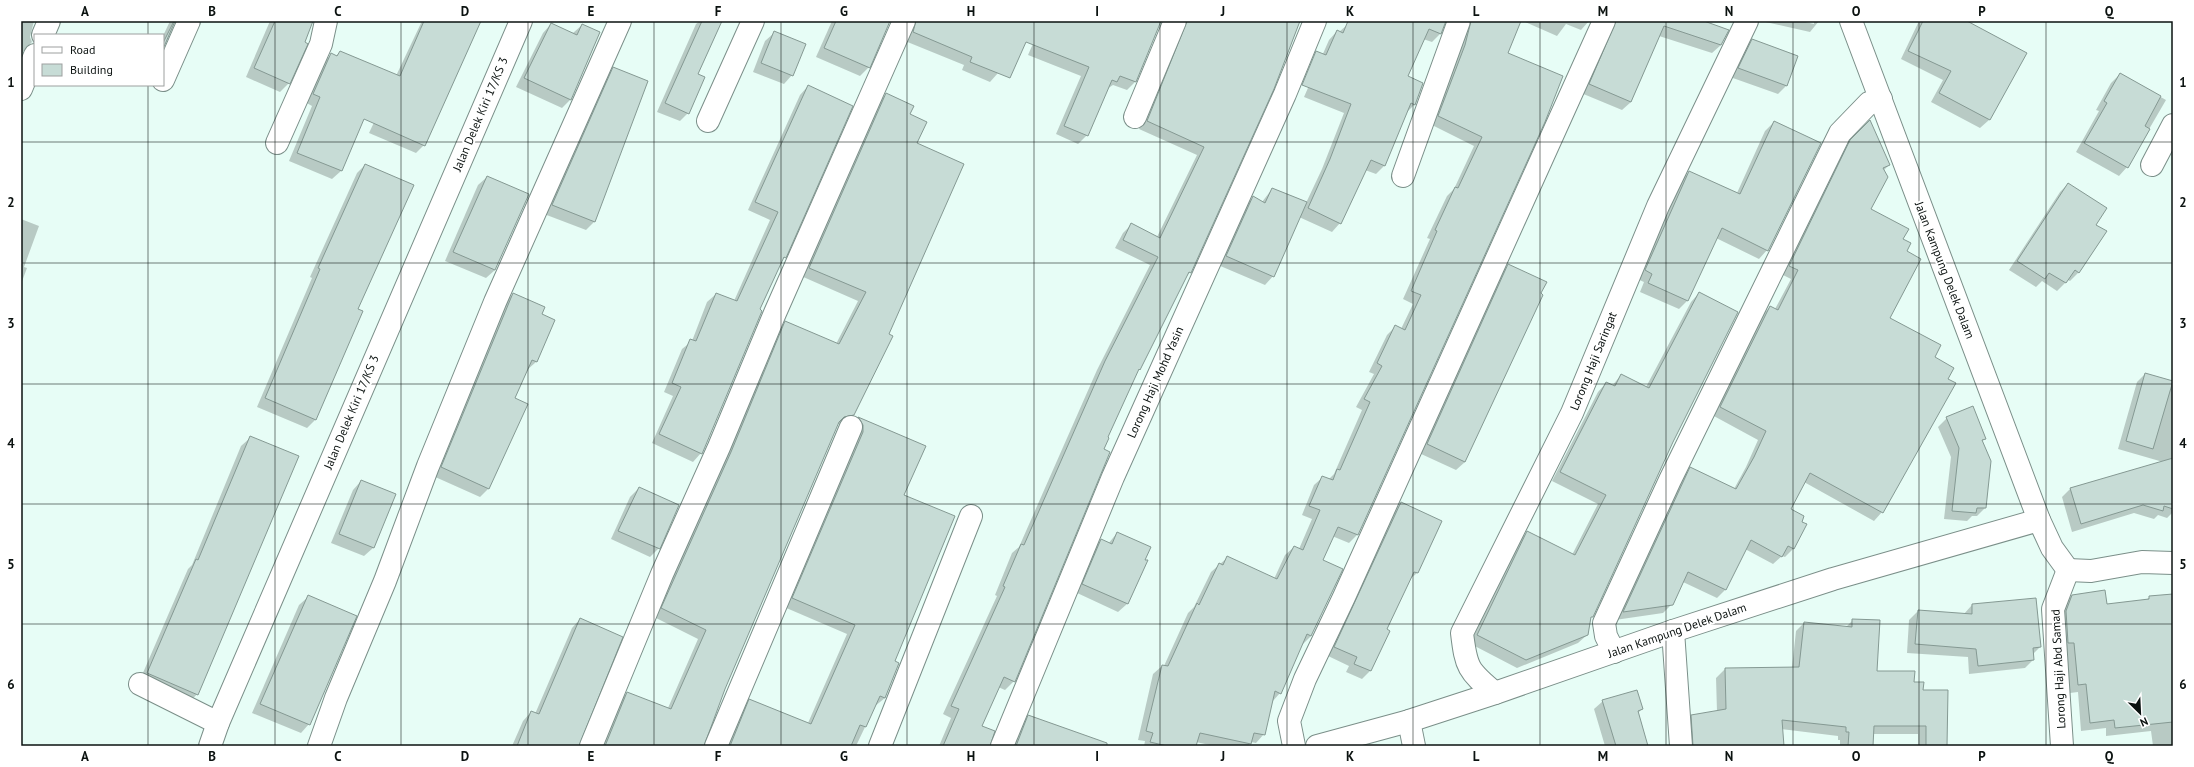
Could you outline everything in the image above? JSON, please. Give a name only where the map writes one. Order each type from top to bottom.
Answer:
[{"type":"street","points":[[43,34],[49,21]]},
{"type":"street","points":[[164,77],[189,21]]},
{"type":"street","points":[[278,143],[321,44],[326,21]]},
{"type":"street","name":"Jalan Delek Kiri 17/KS 3","points":[[210,746],[218,723],[521,21]]},
{"type":"street","points":[[319,746],[336,698],[385,581],[428,466],[495,302],[620,21]]},
{"type":"street","points":[[708,121],[753,21]]},
{"type":"street","points":[[591,746],[662,574],[719,448],[779,306],[904,21]]},
{"type":"street","points":[[1135,117],[1175,21]]},
{"type":"street","name":"Lorong Haji Mohd Yasin","points":[[1002,746],[1113,477],[1285,94],[1315,21]]},
{"type":"street","points":[[1404,176],[1459,21]]},
{"type":"street","points":[[1294,746],[1289,721],[1305,679],[1344,597],[1604,21]]},
{"type":"street","name":"Lorong Haji Saringat","points":[[1495,693],[1480,681],[1466,663],[1462,633],[1572,413],[1658,206],[1747,21]]},
{"type":"street","name":"Jalan Kampung Delek Dalam","points":[[1851,21],[2039,520],[2052,548],[2068,570]]},
{"type":"street","points":[[21,89],[34,57]]},
{"type":"street","points":[[1614,652],[1606,636],[1604,623],[1670,480],[1840,133],[1869,103],[1881,99]]},
{"type":"street","points":[[2152,166],[2173,125]]},
{"type":"street","points":[[716,746],[851,427]]},
{"type":"street","points":[[880,746],[971,516]]},
{"type":"street","name":"Jalan Kampung Delek Dalam","points":[[1317,746],[1409,721],[1614,652],[1673,630],[1833,579],[2039,520]]},
{"type":"street","points":[[2068,570],[2091,572],[2142,562],[2173,563]]},
{"type":"street","name":"Lorong Haji Abd Samad","points":[[2062,746],[2053,610],[2068,570]]},
{"type":"street","points":[[1673,630],[1681,746]]},
{"type":"street","points":[[140,684],[218,723]]},
{"type":"street","points":[[1409,721],[1414,746]]},
{"type":"building","points":[[174,21],[175,21],[164,47],[164,41]]},
{"type":"building","points":[[275,21],[313,21],[305,42],[308,44],[290,84],[254,68]]},
{"type":"building","points":[[424,21],[481,21],[425,146],[364,119],[342,171],[297,153],[320,97],[313,94],[331,53],[337,56],[340,51],[400,76]]},
{"type":"building","points":[[702,21],[722,21],[698,74],[705,77],[689,114],[665,103]]},
{"type":"building","points":[[836,21],[890,21],[870,68],[824,48]]},
{"type":"building","points":[[916,21],[1161,21],[1136,82],[1120,76],[1117,82],[1112,80],[1088,136],[1064,126],[1089,67],[1026,42],[1010,78],[970,62],[972,57],[913,32]]},
{"type":"building","points":[[1187,21],[1300,21],[1274,89],[1191,273],[1189,272],[1140,370],[1139,369],[1108,437],[1109,438],[1104,449],[1110,452],[1015,682],[1004,677],[982,726],[995,731],[990,746],[943,746],[959,709],[951,706],[1005,587],[1003,586],[1021,544],[1024,545],[1105,361],[1158,257],[1123,240],[1131,223],[1160,238],[1204,147],[1147,121]]},
{"type":"building","points":[[1348,21],[1446,21],[1441,34],[1429,29],[1408,76],[1423,83],[1415,105],[1411,103],[1385,166],[1371,160],[1341,224],[1308,208],[1330,159],[1351,104],[1302,85],[1316,51],[1326,55],[1337,30],[1343,33]]},
{"type":"building","points":[[1471,21],[1521,21],[1508,53],[1563,76],[1545,122],[1358,535],[1338,527],[1323,560],[1343,569],[1311,636],[1307,634],[1281,694],[1275,691],[1265,735],[1254,733],[1251,744],[1200,733],[1196,746],[1167,746],[1150,742],[1153,733],[1146,731],[1162,665],[1168,666],[1197,603],[1199,605],[1219,563],[1223,565],[1227,556],[1277,579],[1294,546],[1303,550],[1320,510],[1309,506],[1322,476],[1333,480],[1337,469],[1340,470],[1370,402],[1364,399],[1382,366],[1377,363],[1395,325],[1405,330],[1421,295],[1411,291],[1437,231],[1435,230],[1455,187],[1458,188],[1482,137],[1438,116],[1465,45]]},
{"type":"building","points":[[1616,21],[1704,21],[1729,30],[1721,45],[1664,26],[1631,102],[1589,84]]},
{"type":"building","points":[[1923,21],[1967,21],[2027,53],[1990,120],[1939,93],[1951,71],[1908,51]]},
{"type":"building","points":[[551,23],[577,35],[582,24],[600,32],[571,100],[524,78]]},
{"type":"building","points":[[774,31],[806,44],[793,76],[761,63]]},
{"type":"building","points":[[1752,39],[1798,56],[1787,86],[1738,68]]},
{"type":"building","points":[[613,67],[648,81],[595,222],[552,205]]},
{"type":"building","points":[[2120,73],[2161,96],[2145,126],[2150,129],[2128,168],[2084,143],[2107,103],[2104,101]]},
{"type":"building","points":[[808,85],[853,106],[786,258],[784,257],[760,309],[762,311],[702,454],[659,434],[681,387],[672,383],[690,339],[696,341],[716,293],[737,301],[778,212],[755,202]]},
{"type":"building","points":[[886,93],[914,106],[910,114],[927,122],[917,143],[964,164],[889,334],[893,336],[854,415],[844,417],[839,422],[725,689],[704,746],[605,746],[627,692],[671,709],[706,630],[661,608],[731,452],[785,321],[839,344],[866,292],[809,268]]},
{"type":"building","points":[[1870,120],[1890,165],[1883,168],[1888,177],[1871,209],[1909,229],[1903,239],[1911,243],[1907,251],[1921,259],[1890,318],[1941,345],[1935,357],[1954,368],[1948,379],[1956,383],[1883,513],[1810,473],[1791,509],[1804,516],[1802,522],[1807,524],[1794,549],[1788,546],[1782,557],[1751,540],[1726,590],[1688,572],[1673,605],[1623,612],[1690,467],[1736,489],[1754,457],[1766,431],[1720,407],[1770,306],[1778,310],[1798,270],[1789,266],[1850,140]]},
{"type":"building","points":[[1774,121],[1821,143],[1768,251],[1722,228],[1688,301],[1648,283],[1652,274],[1645,270],[1689,171],[1740,194]]},
{"type":"building","points":[[365,164],[414,185],[358,309],[363,311],[316,420],[265,398],[320,269],[318,268]]},
{"type":"building","points":[[487,176],[529,194],[495,270],[453,252]]},
{"type":"building","points":[[2068,183],[2107,208],[2096,225],[2107,231],[2079,273],[2075,270],[2066,283],[2049,273],[2045,279],[2017,261]]},
{"type":"building","points":[[1272,188],[1307,202],[1274,277],[1226,256],[1253,196],[1265,203]]},
{"type":"building","points":[[1508,264],[1547,282],[1541,293],[1543,295],[1465,462],[1427,444]]},
{"type":"building","points":[[1699,292],[1738,312],[1673,442],[1593,617],[1591,617],[1588,635],[1526,660],[1477,635],[1527,531],[1575,555],[1606,495],[1560,472],[1606,382],[1615,386],[1621,374],[1649,388]]},
{"type":"building","points":[[513,293],[545,307],[542,314],[555,320],[537,362],[532,360],[515,398],[528,404],[489,489],[441,467]]},
{"type":"building","points":[[2145,373],[2173,381],[2153,449],[2126,441]]},
{"type":"building","points":[[1973,406],[1986,439],[1982,440],[1991,461],[1986,508],[1977,508],[1976,513],[1952,511],[1959,448],[1946,417]]},
{"type":"building","points":[[858,417],[926,446],[904,495],[955,516],[895,661],[899,663],[885,698],[880,696],[866,727],[860,725],[851,746],[730,746],[749,699],[811,724],[855,625],[792,598],[863,432],[863,425]]},
{"type":"building","points":[[250,436],[299,456],[198,695],[147,673],[196,559],[198,560]]},
{"type":"building","points":[[2173,458],[2173,509],[2164,506],[2163,511],[2143,505],[2081,524],[2070,488]]},
{"type":"building","points":[[361,480],[396,494],[374,548],[339,534]]},
{"type":"building","points":[[639,487],[679,505],[660,549],[618,531]]},
{"type":"building","points":[[1401,502],[1442,521],[1418,573],[1414,572],[1387,629],[1390,631],[1371,671],[1354,664],[1357,657],[1334,647]]},
{"type":"building","points":[[1117,532],[1151,547],[1145,560],[1148,560],[1128,604],[1082,584],[1101,539],[1112,544]]},
{"type":"building","points":[[2105,590],[2107,604],[2149,599],[2149,596],[2173,594],[2173,722],[2115,728],[2114,720],[2090,723],[2086,684],[2078,685],[2074,643],[2068,643],[2066,611],[2072,595]]},
{"type":"building","points":[[308,595],[357,616],[310,725],[260,704]]},
{"type":"building","points":[[2036,598],[2041,647],[2033,648],[2034,660],[1978,666],[1976,649],[1915,644],[1918,610],[1972,614],[1972,604]]},
{"type":"building","points":[[580,618],[623,637],[579,746],[517,746],[531,711],[539,714]]},
{"type":"building","points":[[1852,619],[1880,620],[1877,671],[1915,671],[1914,682],[1924,682],[1923,690],[1948,690],[1947,746],[1926,746],[1926,726],[1874,726],[1873,746],[1848,746],[1849,732],[1846,732],[1846,727],[1782,720],[1784,746],[1693,746],[1691,715],[1726,709],[1725,668],[1799,667],[1804,622],[1852,627]]},
{"type":"building","points":[[1637,690],[1643,709],[1638,711],[1648,746],[1616,746],[1602,700]]},
{"type":"building","points":[[1028,715],[1107,743],[1107,746],[1016,746]]}]
